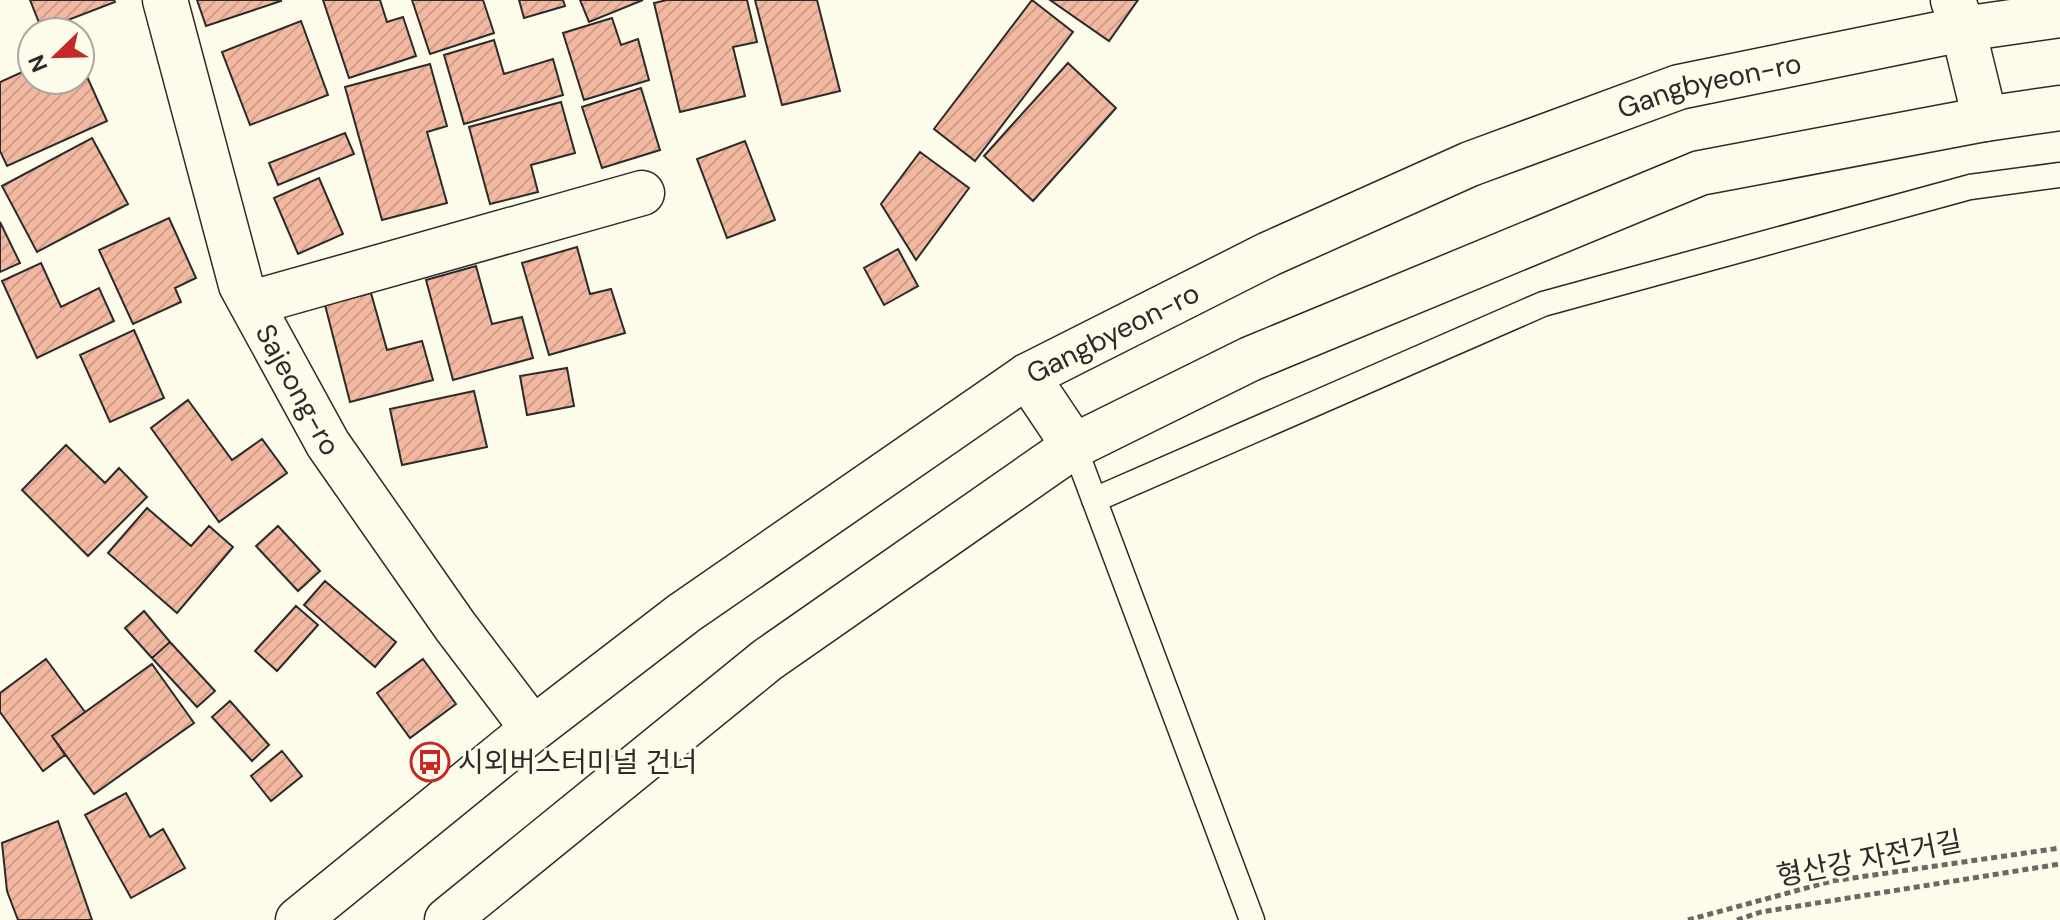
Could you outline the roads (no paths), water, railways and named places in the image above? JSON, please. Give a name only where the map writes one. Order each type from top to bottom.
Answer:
[{"type":"street","name":"Sajeong-ro","points":[[165,0],[241,285],[328,444],[455,626],[533,729]]},
{"type":"street","points":[[1958,14],[1985,119]]},
{"type":"street","name":"Gangbyeon-ro","points":[[298,920],[533,729],[684,613],[1027,376],[1269,254],[1470,164],[1679,87],[1958,14],[2060,15]]},
{"type":"street","points":[[447,920],[767,660],[1074,446],[1250,359],[1700,173],[1985,119],[2060,108]]},
{"type":"street","points":[[252,303],[642,193]]},
{"type":"street","points":[[1027,376],[1074,446]]},
{"type":"lane","points":[[1094,500],[1543,304],[1970,187],[2060,175]]},
{"type":"lane","points":[[1074,446],[1252,920]]},
{"type":"place","name":"시외버스터미널 건너","points":[[430,762]]}]
